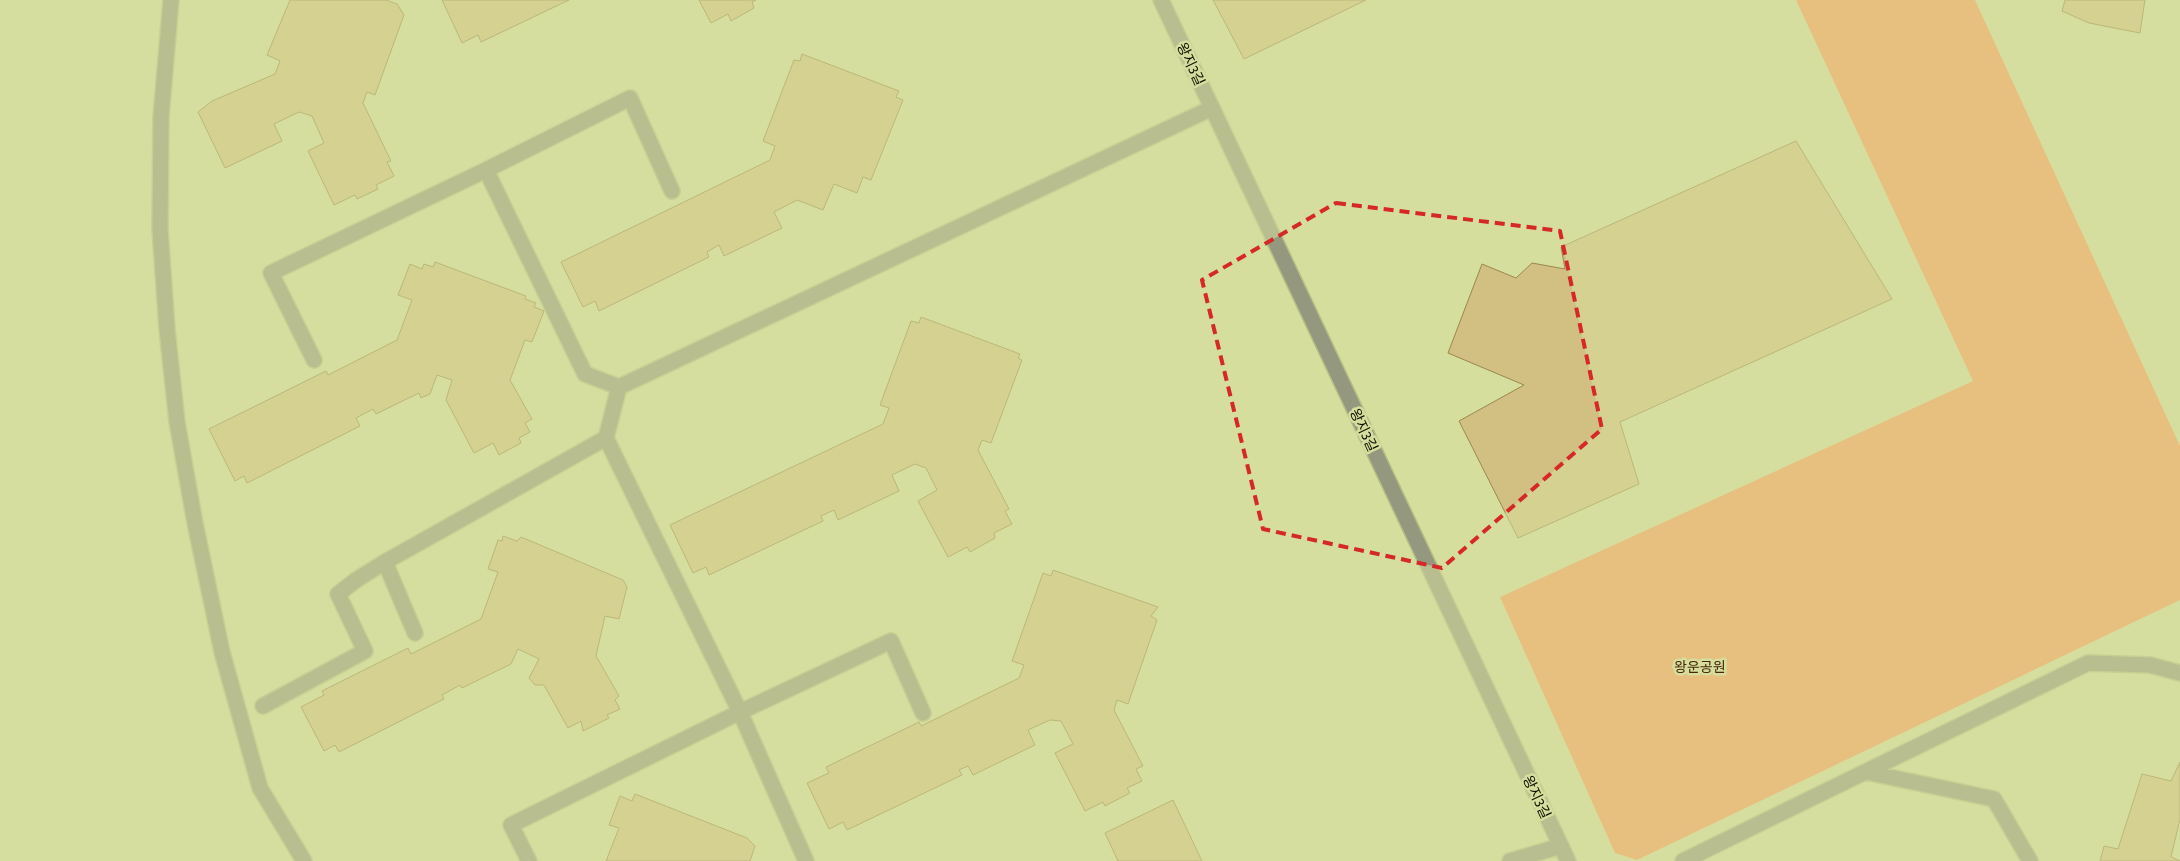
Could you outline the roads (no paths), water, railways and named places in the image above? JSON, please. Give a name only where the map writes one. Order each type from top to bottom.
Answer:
[{"type":"street","points":[[171,0],[162,117],[160,229],[167,329],[177,422],[195,523],[222,652],[260,788],[304,861]]},
{"type":"street","name":"왕지3길","points":[[1160,0],[1568,861]]},
{"type":"street","points":[[314,360],[271,273],[486,170],[630,98],[672,191]]},
{"type":"street","points":[[486,170],[584,374],[619,387],[1212,108]]},
{"type":"street","points":[[619,387],[606,438],[740,712],[806,861]]},
{"type":"street","points":[[263,706],[365,651],[338,594],[385,562],[606,438]]},
{"type":"street","points":[[385,562],[415,633]]},
{"type":"street","points":[[529,861],[511,824],[890,641],[923,713]]},
{"type":"street","points":[[1683,861],[2088,663],[2150,665],[2180,673]]},
{"type":"street","points":[[1866,772],[1994,799],[2030,861]]},
{"type":"street","points":[[1510,861],[1561,846]]},
{"type":"park label","name":"왕운공원","points":[[1700,667]]}]
